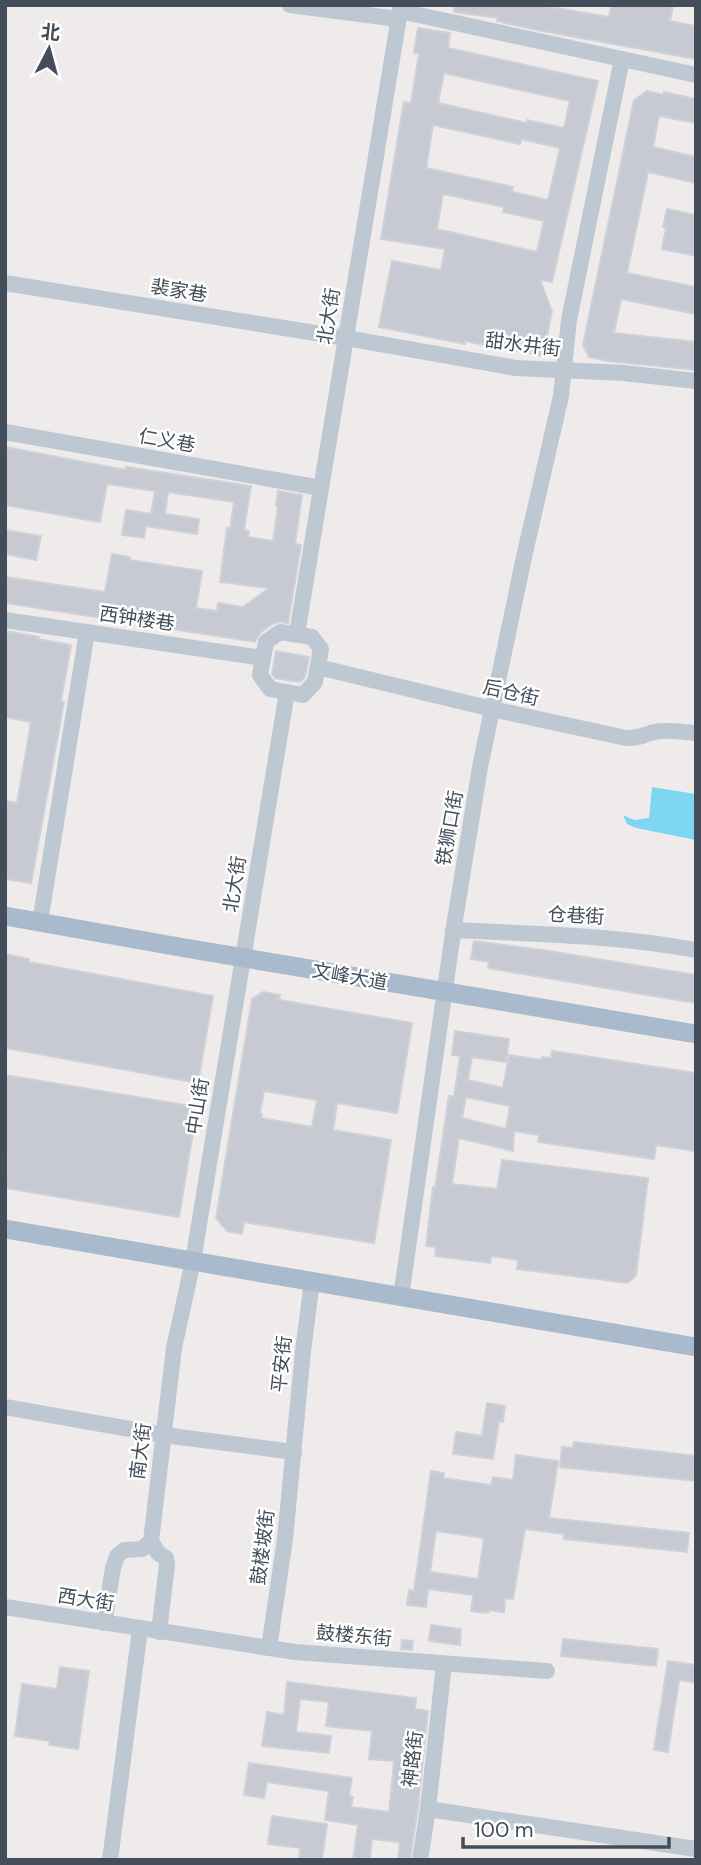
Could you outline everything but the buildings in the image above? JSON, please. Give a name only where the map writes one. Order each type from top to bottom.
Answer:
[{"type":"main road","name":"文峰大道","points":[[5,916],[696,1034]]},
{"type":"main road","points":[[5,1228],[696,1347]]},
{"type":"street","points":[[290,5],[400,12],[696,75]]},
{"type":"street","name":"北大街","points":[[297,634],[400,12]]},
{"type":"street","name":"铁狮口街","points":[[401,1297],[453,930],[480,768],[561,396],[569,320],[622,59]]},
{"type":"street","name":"裴家巷","points":[[5,283],[346,338]]},
{"type":"street","name":"甜水井街","points":[[346,338],[516,368],[623,373],[696,381]]},
{"type":"street","name":"仁义巷","points":[[5,432],[321,488]]},
{"type":"street","name":"西钟楼巷","points":[[5,620],[263,658]]},
{"type":"street","points":[[40,922],[88,632]]},
{"type":"street","points":[[280,632],[297,634],[312,637],[321,649],[315,682],[303,695],[270,689],[260,675],[266,642],[280,632]]},
{"type":"street","name":"后仓街","points":[[318,667],[626,738],[636,739],[661,732],[696,733]]},
{"type":"street","name":"北大街","points":[[243,958],[287,692]]},
{"type":"street","name":"仓巷街","points":[[453,930],[615,939],[696,950]]},
{"type":"street","name":"中山街","points":[[193,1261],[243,958]]},
{"type":"street","name":"南大街","points":[[151,1541],[174,1348],[193,1261]]},
{"type":"street","name":"平安街","points":[[294,1452],[312,1281]]},
{"type":"street","points":[[5,1407],[163,1435],[294,1452]]},
{"type":"street","name":"鼓楼坡街","points":[[269,1648],[294,1452]]},
{"type":"street","points":[[104,1623],[117,1556],[124,1550],[142,1549],[151,1541],[158,1553],[166,1558],[167,1565],[159,1632]]},
{"type":"street","name":"西大街","points":[[5,1607],[159,1632]]},
{"type":"street","points":[[110,1860],[140,1629]]},
{"type":"street","name":"鼓楼东街","points":[[159,1632],[295,1652],[547,1671]]},
{"type":"street","name":"神路街","points":[[420,1860],[444,1664]]},
{"type":"street","points":[[428,1809],[696,1849]]},
{"type":"water","points":[[652,787],[696,794],[696,840],[627,824],[623,815],[634,820],[649,818]]}]
